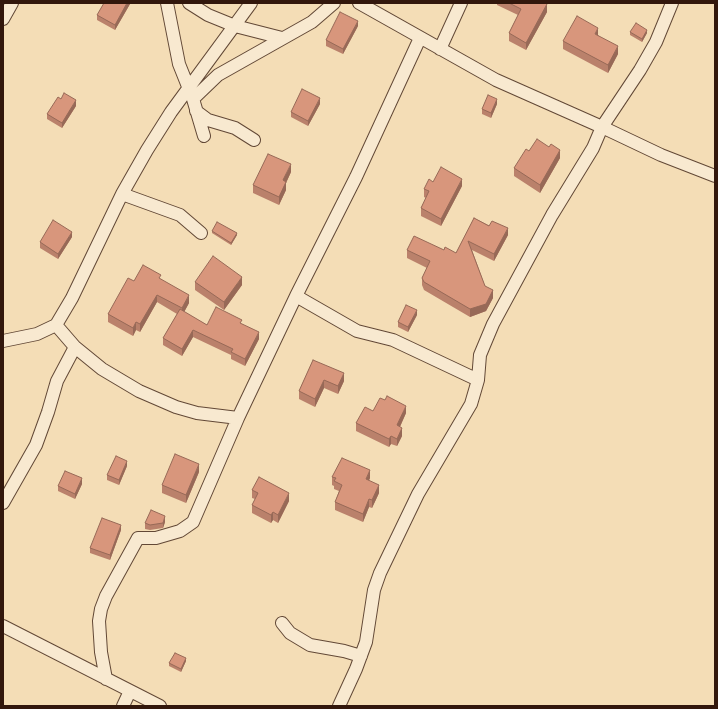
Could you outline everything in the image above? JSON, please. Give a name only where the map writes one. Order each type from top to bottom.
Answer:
[{"type":"street","points":[[3,18],[12,3]]},
{"type":"street","points":[[167,3],[179,64],[191,93],[204,136]]},
{"type":"street","points":[[189,3],[208,15],[235,26],[282,38]]},
{"type":"street","points":[[6,339],[37,334],[56,325],[72,298],[122,194],[147,150],[191,93],[251,3]]},
{"type":"street","points":[[191,93],[218,74],[312,22],[334,3]]},
{"type":"street","points":[[359,3],[496,80],[662,155],[715,176]]},
{"type":"street","points":[[440,49],[461,3]]},
{"type":"street","points":[[339,706],[361,656],[370,620],[374,590],[380,573],[418,494],[471,404],[478,380],[480,355],[493,324],[552,215],[593,148],[602,127],[640,70],[656,42],[672,3]]},
{"type":"street","points":[[106,679],[101,652],[99,621],[101,608],[111,584],[138,538],[156,538],[180,531],[193,522],[238,418],[296,296],[356,177],[420,38]]},
{"type":"street","points":[[196,111],[208,120],[235,128],[254,140]]},
{"type":"street","points":[[122,194],[180,215],[201,233]]},
{"type":"street","points":[[296,296],[357,331],[393,340],[478,380]]},
{"type":"street","points":[[56,325],[75,347],[102,369],[155,398],[176,408],[197,413],[238,418]]},
{"type":"street","points":[[3,503],[36,445],[57,381],[75,347]]},
{"type":"street","points":[[282,623],[290,632],[310,646],[344,651],[361,656]]},
{"type":"street","points":[[3,626],[160,706]]},
{"type":"street","points":[[123,706],[130,691]]},
{"type":"building","points":[[104,3],[127,3],[115,25],[97,15]]},
{"type":"building","points":[[509,3],[547,4],[526,43],[509,33],[521,9]]},
{"type":"building","points":[[340,12],[358,21],[343,49],[326,40]]},
{"type":"building","points":[[577,16],[598,28],[595,34],[618,46],[608,65],[563,41]]},
{"type":"building","points":[[636,23],[647,30],[642,39],[630,32]]},
{"type":"building","points":[[302,89],[320,98],[308,121],[291,112]]},
{"type":"building","points":[[64,93],[76,100],[62,123],[47,114],[58,97],[61,99]]},
{"type":"building","points":[[488,95],[497,99],[491,113],[482,109]]},
{"type":"building","points":[[537,139],[549,147],[551,144],[560,150],[540,185],[514,168],[526,149],[529,151]]},
{"type":"building","points":[[268,154],[291,164],[283,180],[286,182],[279,197],[253,185]]},
{"type":"building","points":[[441,167],[462,179],[441,219],[421,208],[429,191],[424,189],[429,179],[433,182]]},
{"type":"building","points":[[474,218],[489,226],[492,221],[508,228],[494,254],[468,241],[485,286],[493,290],[486,304],[470,309],[424,282],[422,278],[430,261],[407,250],[414,236],[444,250],[445,247],[456,253]]},
{"type":"building","points":[[53,220],[72,232],[58,254],[40,242]]},
{"type":"building","points":[[217,222],[237,233],[231,243],[212,231]]},
{"type":"building","points":[[213,256],[242,277],[224,302],[195,282]]},
{"type":"building","points":[[143,265],[161,275],[159,278],[189,295],[182,308],[157,295],[140,324],[136,322],[133,328],[108,314],[128,278],[134,281]]},
{"type":"building","points":[[406,305],[417,310],[408,327],[398,322]]},
{"type":"building","points":[[216,307],[242,320],[240,323],[259,332],[245,359],[231,352],[233,349],[193,330],[182,349],[163,338],[180,309],[207,325]]},
{"type":"building","points":[[313,360],[344,373],[338,386],[324,380],[315,399],[299,391]]},
{"type":"building","points":[[387,396],[406,406],[397,425],[402,428],[397,439],[391,436],[389,439],[356,423],[365,407],[373,411],[380,398],[385,400]]},
{"type":"building","points":[[175,454],[199,464],[186,495],[162,485]]},
{"type":"building","points":[[116,456],[127,461],[119,480],[107,475]]},
{"type":"building","points":[[342,458],[370,470],[366,479],[379,485],[372,500],[369,499],[363,514],[335,502],[342,485],[334,481],[336,478],[332,477]]},
{"type":"building","points":[[65,471],[82,478],[75,494],[58,486]]},
{"type":"building","points":[[259,477],[289,493],[278,515],[273,512],[271,515],[252,505],[258,493],[252,490]]},
{"type":"building","points":[[151,510],[165,516],[163,523],[150,525],[145,523]]},
{"type":"building","points":[[102,518],[121,525],[110,555],[90,548]]},
{"type":"building","points":[[175,653],[186,658],[181,669],[169,663]]}]
